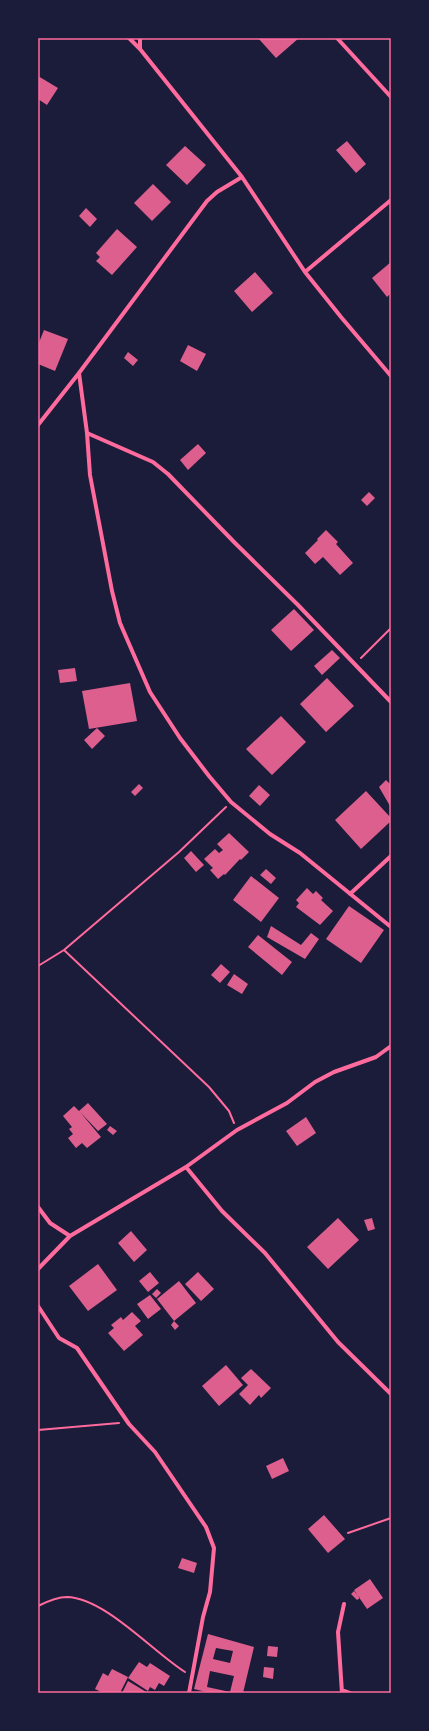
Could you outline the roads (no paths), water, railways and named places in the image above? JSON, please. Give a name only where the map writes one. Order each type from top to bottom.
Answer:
[{"type":"street","points":[[129,38],[140,49],[242,177],[305,272],[391,376]]},
{"type":"street","points":[[140,38],[140,49]]},
{"type":"street","points":[[337,38],[391,96]]},
{"type":"street","points":[[38,425],[79,373],[207,201],[217,192],[242,177]]},
{"type":"street","points":[[305,272],[391,200]]},
{"type":"street","points":[[79,373],[87,433],[90,475],[112,591],[120,623],[150,692],[180,738],[231,802],[270,834],[300,854],[391,927]]},
{"type":"street","points":[[38,417],[43,420]]},
{"type":"street","points":[[87,433],[153,462],[168,474],[298,605],[391,702]]},
{"type":"street","points":[[350,894],[391,856]]},
{"type":"street","points":[[38,1269],[70,1236],[186,1167],[237,1130],[287,1103],[315,1082],[334,1072],[376,1057],[391,1046]]},
{"type":"street","points":[[186,1167],[222,1211],[265,1253],[338,1342],[391,1394]]},
{"type":"street","points":[[38,1207],[50,1223],[70,1236]]},
{"type":"street","points":[[38,1306],[59,1338],[77,1348],[128,1424],[155,1452],[206,1527],[214,1548],[210,1592],[203,1617],[189,1693]]},
{"type":"street","points":[[344,1604],[338,1632],[342,1691],[350,1693]]}]
